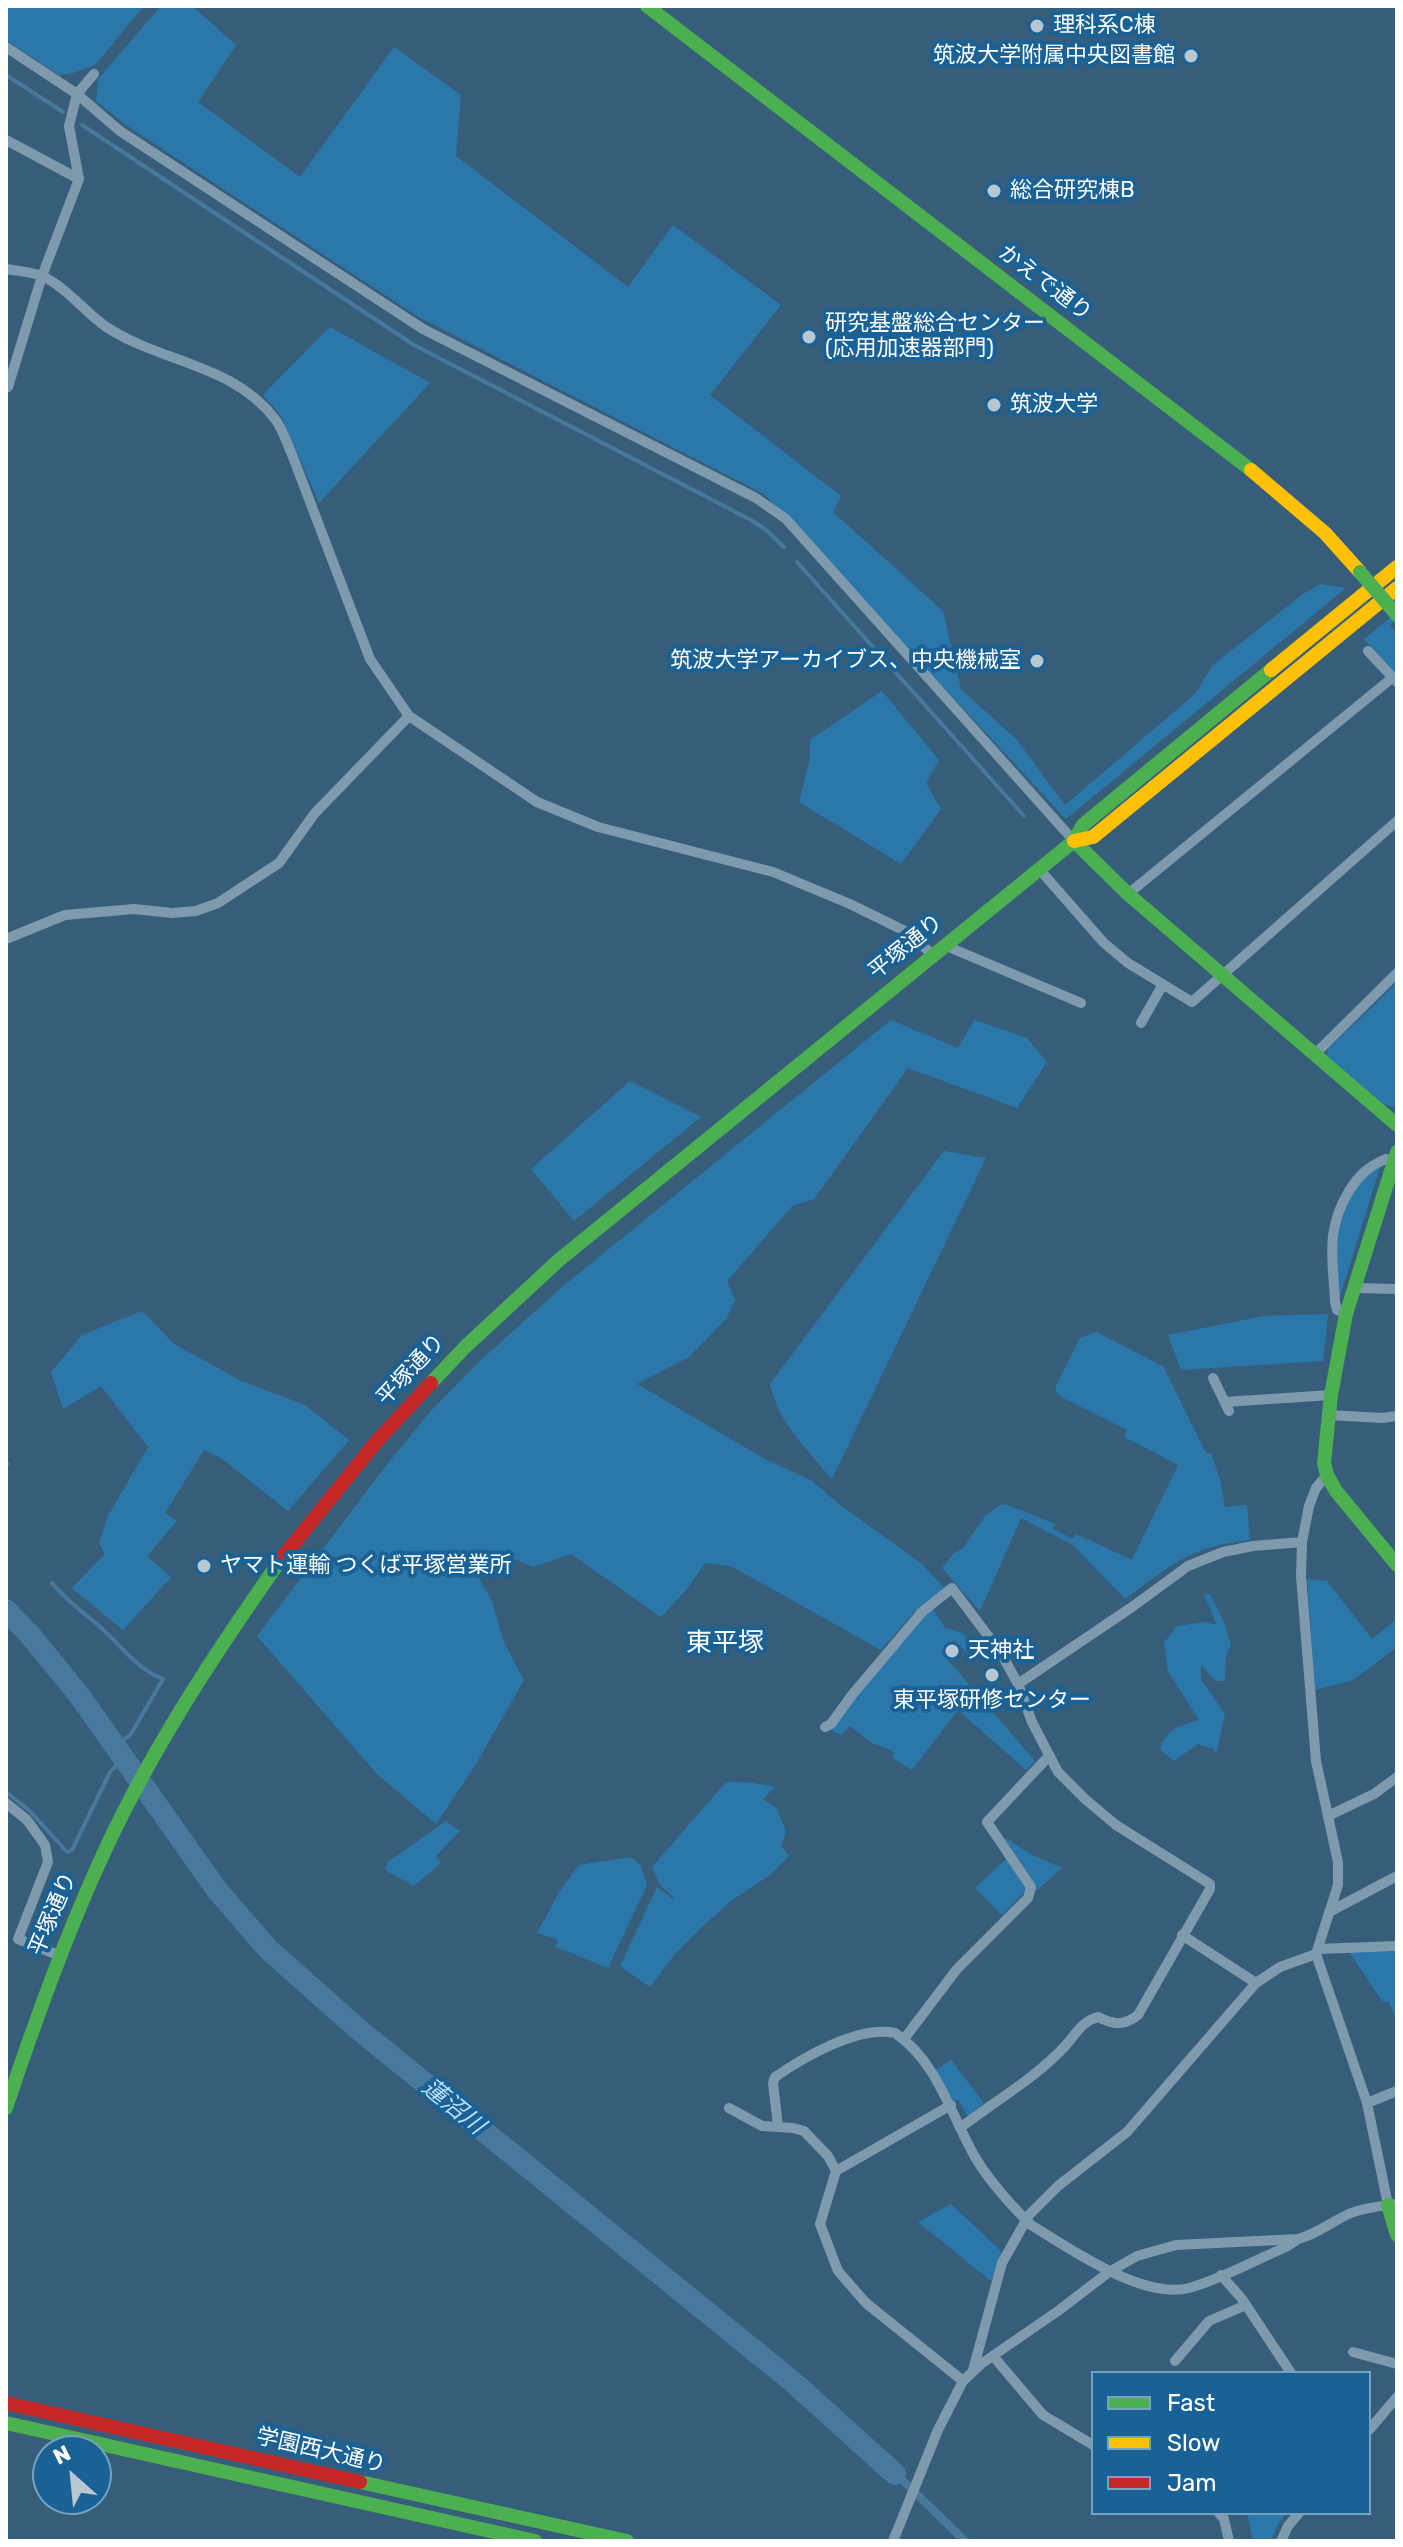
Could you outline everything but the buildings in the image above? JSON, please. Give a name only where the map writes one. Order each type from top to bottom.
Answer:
[{"type":"main road","name":"かえで通り","points":[[647,6],[1275,489],[1325,533],[1397,615]]},
{"type":"main road","name":"平塚通り","points":[[6,2108],[58,1955],[95,1870],[147,1768],[191,1690],[277,1563],[368,1449],[451,1358],[559,1260],[1074,841],[1083,825],[1397,567]]},
{"type":"main road","name":"平塚通り","points":[[1074,841],[1093,837],[1397,588]]},
{"type":"main road","points":[[1074,841],[1128,894],[1397,1125]]},
{"type":"main road","points":[[1395,1157],[1346,1314],[1331,1395],[1324,1463],[1327,1475],[1345,1502],[1397,1565]]},
{"type":"main road","points":[[1392,2205],[1397,2235]]},
{"type":"main road","name":"学園西大通り","points":[[6,2403],[627,2541]]},
{"type":"main road","name":"学園西大通り","points":[[6,2423],[535,2541]]},
{"type":"street","points":[[6,47],[77,94],[120,131],[423,329],[756,498],[786,519],[1074,841]]},
{"type":"street","points":[[6,386],[42,276],[79,179],[69,126],[77,94],[94,74]]},
{"type":"street","points":[[6,140],[79,179]]},
{"type":"street","points":[[6,269],[42,276],[105,326],[155,352],[228,378],[257,400],[276,421],[291,452],[370,659],[409,716],[537,802],[598,827],[773,872],[850,904],[938,950],[1081,1003]]},
{"type":"street","points":[[1128,894],[1395,680],[1368,651]]},
{"type":"street","points":[[6,939],[65,915],[134,909],[172,913],[196,911],[218,903],[279,863],[315,813],[409,716]]},
{"type":"street","points":[[1039,869],[1104,943],[1162,986],[1192,1002],[1397,821]]},
{"type":"street","points":[[1315,1054],[1397,973]]},
{"type":"street","points":[[1141,1023],[1162,986]]},
{"type":"street","points":[[1346,1314],[1337,1310],[1335,1302],[1333,1224],[1338,1210],[1361,1174],[1372,1165],[1395,1157]]},
{"type":"street","points":[[1354,1288],[1397,1289]]},
{"type":"street","points":[[1213,1378],[1227,1406],[1331,1395]]},
{"type":"street","points":[[1329,1415],[1397,1416]]},
{"type":"street","points":[[893,2541],[938,2430],[963,2381],[973,2370],[1109,2272],[1137,2256],[1176,2245],[1298,2239],[1314,2235],[1353,2212],[1371,2206],[1392,2205],[1367,2103],[1317,1951],[1338,1885],[1338,1873],[1330,1815],[1316,1761],[1301,1576],[1302,1542],[1315,1490],[1327,1475]]},
{"type":"street","points":[[1018,1684],[1188,1566],[1223,1552],[1302,1542]]},
{"type":"street","points":[[825,1727],[831,1724],[922,1612],[952,1588],[1001,1653],[1058,1772],[1124,1831],[1208,1882],[1210,1889],[1138,2015],[1120,2025],[1098,2017],[1083,2022],[1052,2059],[960,2128]]},
{"type":"street","points":[[904,2039],[957,1969],[1028,1898],[1031,1887],[987,1822],[1049,1756]]},
{"type":"street","points":[[1330,1815],[1374,1794],[1397,1777]]},
{"type":"street","points":[[6,1803],[27,1820],[45,1845],[48,1862],[18,1939],[58,1955]]},
{"type":"street","points":[[1329,1912],[1397,1876]]},
{"type":"street","points":[[1182,1935],[1256,1983]]},
{"type":"street","points":[[973,2370],[1002,2263],[1026,2220],[1058,2186],[1127,2132],[1256,1983],[1280,1967],[1317,1951],[1397,1946]]},
{"type":"street","points":[[778,2126],[775,2077],[825,2047],[874,2032],[895,2033],[925,2063],[951,2105],[977,2160],[1026,2220],[1109,2272],[1156,2286],[1188,2288],[1286,2247],[1298,2239]]},
{"type":"street","points":[[1367,2103],[1397,2091]]},
{"type":"street","points":[[951,2105],[836,2171],[820,2224],[838,2271],[866,2303],[963,2381]]},
{"type":"street","points":[[729,2108],[762,2126],[804,2131],[828,2156],[836,2171]]},
{"type":"street","points":[[1221,2275],[1246,2305],[1290,2371]]},
{"type":"street","points":[[1175,2361],[1209,2321],[1246,2305]]},
{"type":"street","points":[[1353,2352],[1397,2364]]},
{"type":"street","points":[[993,2356],[1043,2415],[1091,2444]]},
{"type":"street","points":[[1371,2428],[1397,2397]]},
{"type":"street","points":[[1221,2515],[1229,2541]]},
{"type":"street","points":[[1281,2541],[1297,2515]]},
{"type":"shaded area","points":[[6,6],[144,6],[95,65],[59,75],[6,40]]},
{"type":"shaded area","points":[[161,6],[192,6],[236,45],[198,102],[300,177],[394,47],[461,95],[456,156],[628,287],[673,225],[781,305],[710,395],[841,496],[833,512],[943,611],[961,689],[1017,740],[1065,805],[1195,694],[1213,665],[1303,594],[1320,584],[1346,588],[1066,819],[764,494],[417,316],[126,125],[96,101],[98,79]]},
{"type":"shaded area","points":[[330,327],[430,383],[319,503],[281,416],[263,395]]},
{"type":"shaded area","points":[[1397,612],[1397,619],[1390,625],[1397,634],[1397,675],[1364,639]]},
{"type":"shaded area","points":[[882,691],[939,760],[926,783],[941,809],[901,864],[799,802],[810,758],[810,740]]},
{"type":"shaded area","points":[[1397,983],[1397,1108],[1384,1104],[1327,1056],[1328,1049]]},
{"type":"shaded area","points":[[891,1020],[958,1048],[974,1020],[1027,1038],[1047,1062],[1017,1108],[908,1068],[814,1199],[792,1206],[727,1281],[735,1301],[726,1319],[689,1357],[637,1384],[765,1459],[812,1481],[922,1564],[945,1589],[914,1612],[881,1650],[731,1566],[705,1563],[687,1589],[661,1617],[571,1554],[533,1567],[497,1551],[472,1567],[492,1601],[504,1643],[524,1680],[476,1764],[436,1824],[377,1774],[257,1636],[385,1467],[429,1413],[480,1361],[562,1287]]},
{"type":"shaded area","points":[[630,1081],[701,1117],[574,1221],[531,1169]]},
{"type":"shaded area","points":[[944,1151],[986,1158],[832,1479],[787,1423],[770,1384]]},
{"type":"shaded area","points":[[1381,1164],[1338,1303],[1335,1243],[1342,1209],[1363,1178]]},
{"type":"shaded area","points":[[142,1311],[174,1344],[241,1381],[305,1405],[349,1440],[288,1511],[221,1458],[204,1450],[165,1513],[177,1521],[147,1556],[171,1577],[123,1630],[72,1588],[105,1554],[99,1543],[108,1516],[148,1447],[101,1386],[63,1409],[51,1372],[82,1335]]},
{"type":"shaded area","points":[[1328,1314],[1323,1361],[1181,1370],[1168,1335],[1264,1316]]},
{"type":"shaded area","points":[[1096,1332],[1163,1366],[1206,1453],[1211,1453],[1225,1507],[1247,1505],[1250,1540],[1217,1546],[1188,1556],[1125,1599],[1073,1545],[1021,1518],[980,1611],[942,1568],[954,1553],[964,1547],[985,1516],[1002,1504],[1010,1506],[1055,1524],[1053,1529],[1073,1539],[1076,1534],[1132,1560],[1178,1465],[1124,1437],[1127,1430],[1056,1392],[1056,1386],[1080,1338]]},
{"type":"shaded area","points":[[1307,1579],[1327,1581],[1372,1639],[1397,1619],[1397,1647],[1353,1680],[1315,1690]]},
{"type":"shaded area","points":[[1210,1594],[1231,1645],[1226,1655],[1225,1681],[1215,1681],[1201,1665],[1201,1680],[1225,1714],[1216,1754],[1213,1749],[1198,1744],[1174,1761],[1160,1749],[1166,1736],[1199,1720],[1168,1671],[1164,1643],[1177,1626],[1204,1622],[1217,1625],[1204,1595]]},
{"type":"shaded area","points":[[933,1609],[945,1628],[962,1633],[968,1639],[971,1657],[954,1640],[941,1652],[1035,1761],[1026,1770],[958,1710],[912,1770],[893,1758],[894,1751],[872,1743],[850,1726],[841,1735],[832,1731],[841,1714],[919,1620]]},
{"type":"shaded area","points":[[726,1782],[775,1787],[763,1799],[777,1809],[786,1832],[781,1846],[789,1856],[770,1875],[732,1900],[704,1925],[674,1955],[650,1987],[620,1966],[657,1887],[674,1898],[660,1885],[652,1867]]},
{"type":"shaded area","points":[[446,1821],[460,1831],[436,1856],[441,1863],[414,1886],[385,1870],[388,1862]]},
{"type":"shaded area","points":[[1006,1838],[1030,1854],[1062,1868],[1036,1891]]},
{"type":"shaded area","points":[[631,1857],[641,1866],[647,1885],[608,1968],[556,1947],[557,1939],[537,1933],[560,1891],[579,1865]]},
{"type":"shaded area","points":[[1007,1858],[1027,1889],[1002,1915],[975,1888]]},
{"type":"shaded area","points":[[1349,1952],[1395,1952],[1397,2021],[1389,2002],[1382,2001]]},
{"type":"shaded area","points":[[951,2060],[984,2103],[968,2116],[958,2099],[953,2101],[935,2070]]},
{"type":"shaded area","points":[[951,2204],[1002,2252],[991,2281],[918,2222]]},
{"type":"shaded area","points":[[879,2452],[971,2541],[959,2541],[873,2457]]},
{"type":"shaded area","points":[[1247,2515],[1285,2515],[1271,2541],[1253,2541]]},
{"type":"waterway","points":[[6,75],[63,112]]},
{"type":"waterway","points":[[82,125],[414,345],[751,520],[784,547]]},
{"type":"waterway","points":[[797,562],[1024,816]]},
{"type":"waterway","points":[[52,1583],[136,1662],[163,1679],[131,1734],[116,1746]]},
{"type":"waterway","name":"蓮沼川","points":[[6,1610],[79,1695],[217,1890],[268,1949],[358,2029],[793,2382],[895,2474]]},
{"type":"waterway","points":[[6,1792],[29,1810],[67,1852],[72,1850],[110,1772],[123,1759]]},
{"type":"traffic: fast","points":[[647,6],[1251,470]]},
{"type":"traffic: fast","points":[[1360,572],[1397,615]]},
{"type":"traffic: fast","points":[[431,1383],[559,1260],[1074,841],[1083,825],[1271,670]]},
{"type":"traffic: fast","points":[[1074,841],[1128,894],[1397,1125]]},
{"type":"traffic: fast","points":[[1397,1152],[1346,1314],[1331,1395],[1324,1463],[1336,1491],[1397,1565]]},
{"type":"traffic: fast","points":[[6,2108],[59,1958],[115,1829],[181,1710],[282,1558]]},
{"type":"traffic: fast","points":[[1388,2205],[1397,2235]]},
{"type":"traffic: fast","points":[[6,2423],[535,2541]]},
{"type":"traffic: fast","points":[[360,2482],[627,2541]]},
{"type":"traffic: slow","points":[[1251,470],[1325,533],[1360,572]]},
{"type":"traffic: slow","points":[[1271,670],[1397,567]]},
{"type":"traffic: slow","points":[[1074,841],[1093,837],[1397,588]]},
{"type":"traffic: jam","points":[[282,1558],[377,1441],[431,1383]]},
{"type":"traffic: jam","points":[[6,2403],[360,2482]]},
{"type":"place","name":"理科系C棟","points":[[1037,26]]},
{"type":"place","name":"筑波大学附属中央図書館","points":[[1191,56]]},
{"type":"place","name":"総合研究棟B","points":[[994,191]]},
{"type":"place","name":"研究基盤総合センター (応用加速器部門)","points":[[809,337]]},
{"type":"place","name":"筑波大学","points":[[994,405]]},
{"type":"place","name":"筑波大学アーカイブス、中央機械室","points":[[1037,661]]},
{"type":"place","name":"ヤマト運輸 つくば平塚営業所","points":[[204,1566]]},
{"type":"place","name":"天神社","points":[[952,1651]]},
{"type":"place","name":"東平塚研修センター","points":[[992,1675]]},
{"type":"district","name":"東平塚","points":[[725,1643]]}]
